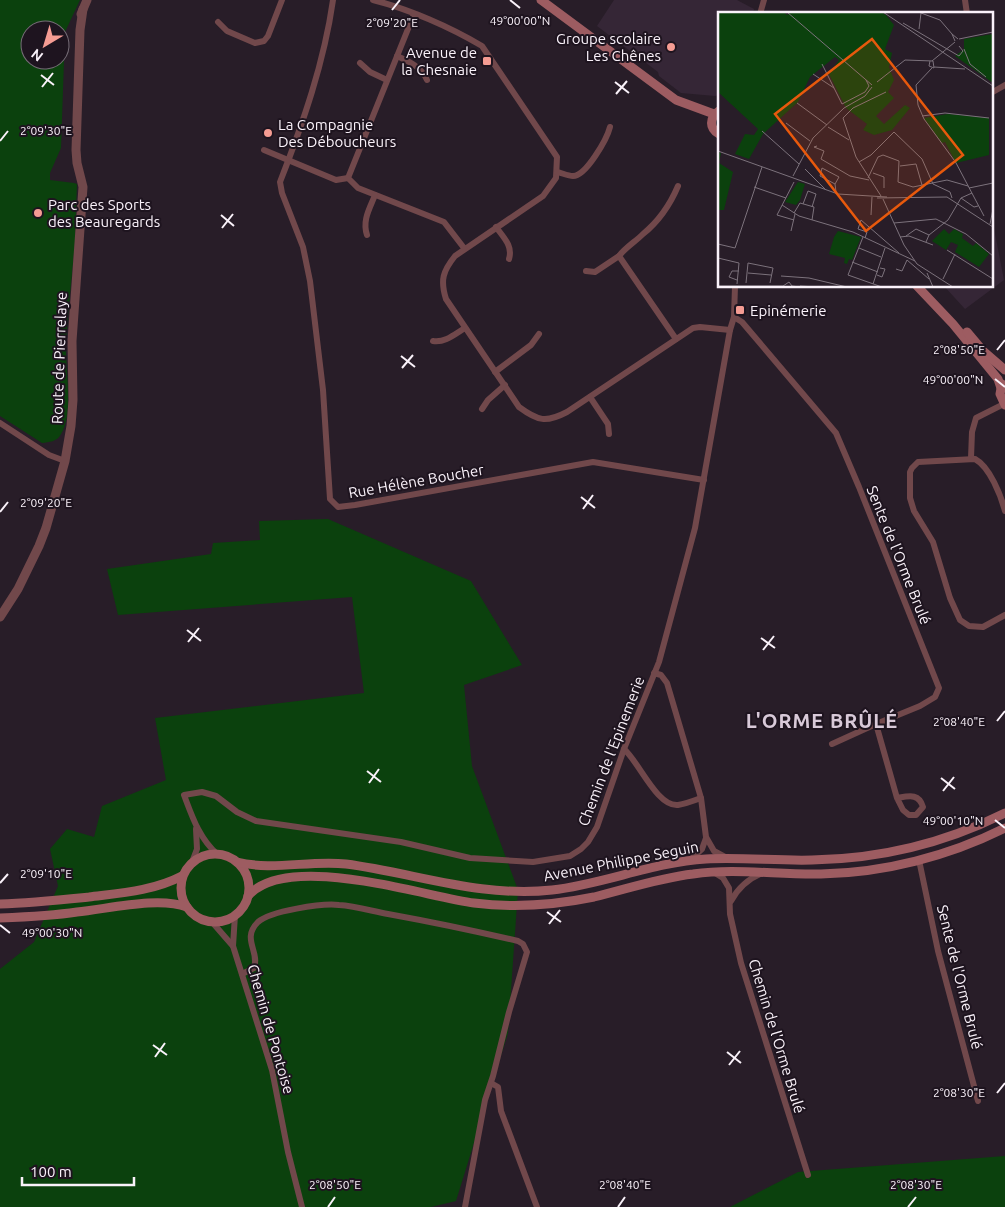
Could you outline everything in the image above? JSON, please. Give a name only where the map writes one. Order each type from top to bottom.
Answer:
[{"type":"main road","points":[[541,0],[676,100],[700,110],[717,113],[711,123]]},
{"type":"main road","points":[[700,110],[711,123],[714,131],[718,133]]},
{"type":"main road","points":[[919,288],[953,324],[1003,384],[1001,399],[1004,404]]},
{"type":"main road","points":[[927,288],[983,351],[1005,370]]},
{"type":"main road","name":"Avenue Philippe Seguin","points":[[237,862],[260,866],[306,863],[345,864],[460,887],[511,892],[551,890],[690,860],[728,858],[810,860],[870,856],[944,838],[1005,813]]},
{"type":"main road","name":"Avenue Philippe Seguin","points":[[248,896],[257,887],[286,878],[332,877],[359,880],[475,903],[535,905],[565,902],[692,874],[714,872],[823,874],[884,868],[919,860],[964,845],[1005,828]]},
{"type":"main road","points":[[0,904],[43,902],[137,891],[170,883],[182,876],[192,862],[206,855],[217,854],[227,856],[237,862],[247,878],[248,896],[243,907],[234,915],[224,920],[212,922],[198,917],[187,907],[181,895],[182,876]]},
{"type":"main road","points":[[0,918],[59,914],[152,903],[173,903],[187,907]]},
{"type":"street","name":"Route de Pierrelaye","points":[[0,617],[18,589],[46,528],[65,461],[71,426],[73,400],[72,341],[83,187],[81,176],[71,157],[70,151],[74,34],[88,0]]},
{"type":"street","points":[[218,22],[227,31],[255,43],[260,43],[268,36],[282,0]]},
{"type":"street","points":[[288,160],[313,93],[328,34],[333,0]]},
{"type":"street","points":[[374,0],[465,35],[482,46],[557,157],[557,172],[552,186],[543,196],[464,248],[446,266],[442,280],[446,299],[519,407],[532,417],[540,419],[557,417],[568,412],[693,328],[700,326],[730,330]]},
{"type":"street","points":[[348,178],[414,14]]},
{"type":"street","points":[[397,56],[414,64],[427,80]]},
{"type":"street","points":[[360,63],[370,72],[387,80]]},
{"type":"street","points":[[992,92],[1005,85]]},
{"type":"street","points":[[557,172],[572,176],[579,174],[602,148],[608,137],[610,127]]},
{"type":"street","points":[[264,150],[336,180],[348,178]]},
{"type":"street","name":"Rue Hélène Boucher","points":[[288,160],[280,182],[282,193],[303,247],[310,281],[323,390],[330,499],[332,503],[338,507],[355,505],[593,462],[704,480]]},
{"type":"street","points":[[348,178],[358,188],[444,222],[464,248]]},
{"type":"street","points":[[586,271],[595,272],[619,256],[652,227],[671,202],[678,186]]},
{"type":"street","points":[[367,234],[365,224],[367,214],[375,195]]},
{"type":"street","points":[[496,227],[509,245],[511,252],[509,259]]},
{"type":"street","points":[[619,256],[676,339]]},
{"type":"street","name":"Chemin de l'Epinemerie","points":[[196,826],[184,795],[202,792],[216,796],[237,812],[256,821],[401,842],[470,858],[533,862],[570,856],[581,849],[588,842],[597,827],[624,749],[654,672],[695,528],[730,330],[734,317],[735,288]]},
{"type":"street","name":"Sente de l'Orme Brulé","points":[[734,317],[742,322],[836,433],[939,688],[935,697],[928,702],[876,724]]},
{"type":"street","points":[[433,341],[440,342],[465,328]]},
{"type":"street","points":[[495,372],[531,345],[539,334]]},
{"type":"street","points":[[482,409],[488,400],[505,385]]},
{"type":"street","points":[[590,397],[608,424],[609,434]]},
{"type":"street","points":[[971,458],[972,432],[976,418],[1004,404]]},
{"type":"street","points":[[0,423],[49,454],[65,461]]},
{"type":"street","points":[[1005,512],[996,486],[986,470],[980,462],[971,458],[918,462],[910,472],[910,498],[914,512],[933,542],[950,598],[960,620],[969,626],[983,627],[1005,615]]},
{"type":"street","points":[[654,672],[662,674],[667,682],[701,798],[706,837],[714,851],[728,858]]},
{"type":"street","points":[[832,744],[876,724],[897,798]]},
{"type":"street","points":[[624,749],[631,755],[660,799],[676,805],[701,798]]},
{"type":"street","points":[[196,826],[206,844],[217,854]]},
{"type":"street","points":[[192,862],[196,849],[196,826]]},
{"type":"street","points":[[690,860],[702,849],[706,837]]},
{"type":"street","name":"Sente de l'Orme Brulé","points":[[919,860],[938,951],[978,1101]]},
{"type":"street","name":"Chemin de l'Orme Brulé","points":[[714,872],[728,884],[730,914],[741,963],[808,1175]]},
{"type":"street","points":[[730,902],[741,887],[753,877],[762,873]]},
{"type":"street","points":[[242,974],[254,968],[257,961],[251,943],[251,933],[258,922],[274,914],[316,905],[338,905],[416,919],[518,941],[523,944],[527,952],[485,1100],[464,1207]]},
{"type":"street","name":"Chemin de Pontoise","points":[[234,915],[233,946],[272,1070],[288,1152],[302,1207]]},
{"type":"street","name":"Chemin de Pontoise","points":[[212,922],[233,946]]},
{"type":"street","points":[[491,1083],[498,1087],[501,1111],[537,1207]]},
{"type":"shaded area","name":"Groupe scolaire Les Chênes","points":[[614,0],[737,0],[754,9],[753,12],[718,12],[718,95],[715,96],[681,93],[659,76],[658,72],[597,26]]},
{"type":"shaded area","points":[[992,218],[1004,280],[965,309],[946,288],[992,288]]},
{"type":"green space","name":"Parc des Sports des Beauregards","points":[[0,0],[80,0],[70,21],[20,20],[20,70],[64,70],[61,148],[50,173],[50,180],[77,184],[75,241],[66,344],[67,415],[65,425],[59,437],[53,441],[42,443],[0,416]]},
{"type":"green space","points":[[328,519],[471,581],[522,665],[464,685],[472,766],[518,890],[508,1033],[456,1201],[431,1207],[0,1207],[0,969],[34,942],[58,886],[50,849],[67,829],[94,837],[102,806],[166,780],[155,718],[364,693],[352,597],[118,615],[107,569],[211,554],[213,543],[260,540],[259,521]]},
{"type":"green space","points":[[1005,1156],[1005,1207],[730,1207],[798,1172]]},
{"type":"place","name":"Groupe scolaire Les Chênes","points":[[671,47]]},
{"type":"place","name":"Avenue de la Chesnaie","points":[[487,61]]},
{"type":"place","name":"La Compagnie Des Déboucheurs","points":[[268,133]]},
{"type":"place","name":"Parc des Sports des Beauregards","points":[[38,213]]},
{"type":"place","name":"Epinémerie","points":[[740,310]]},
{"type":"district","name":"L'ORME BRÛLÉ","points":[[822,720]]}]
